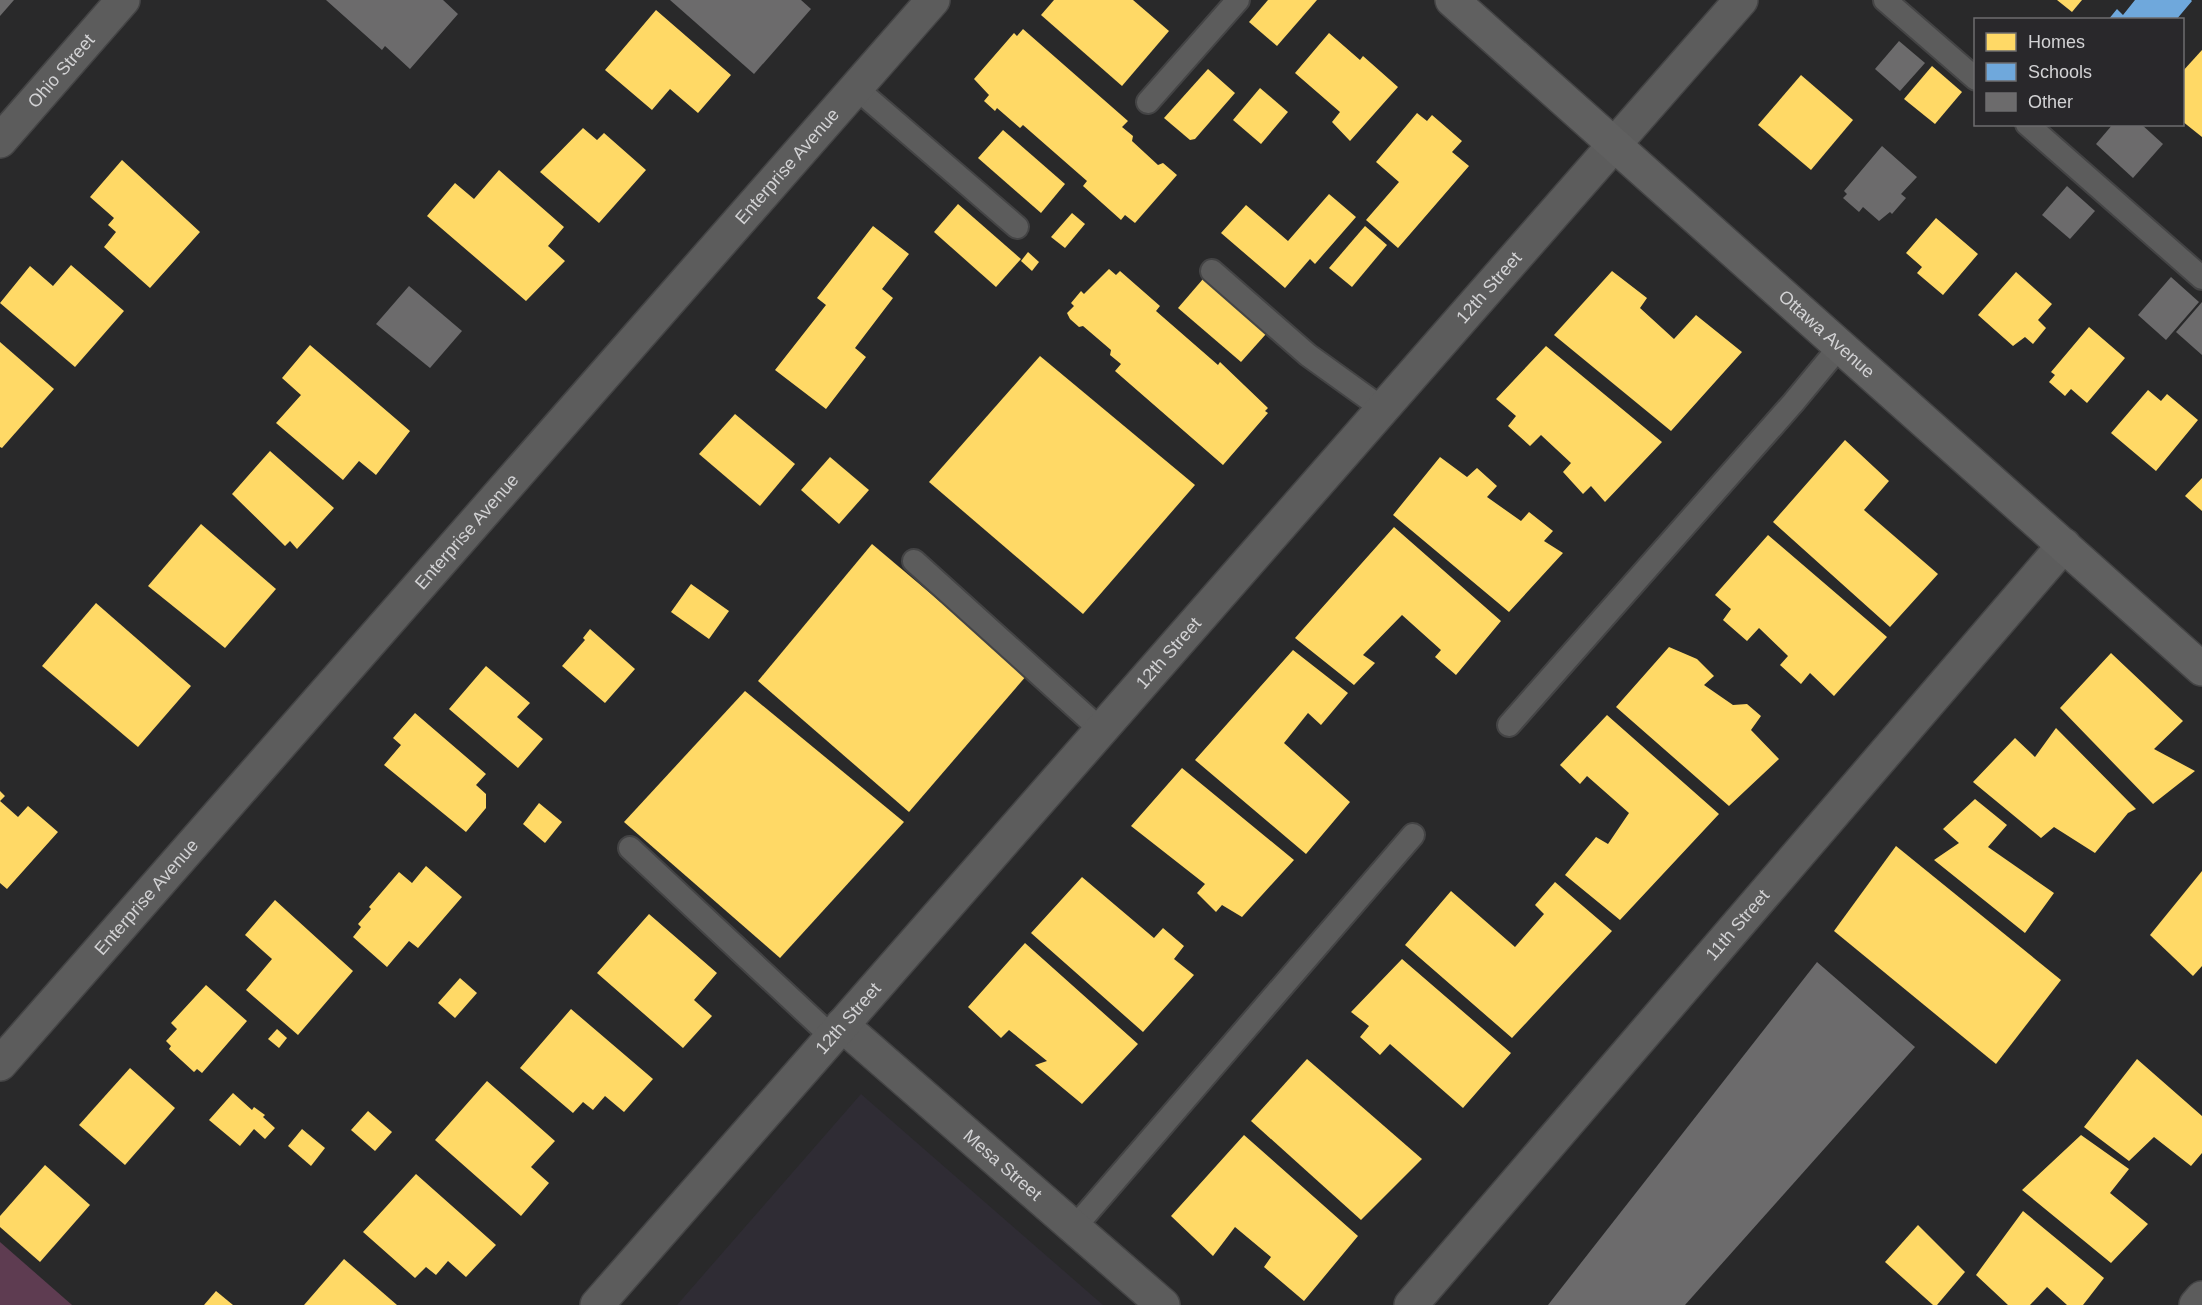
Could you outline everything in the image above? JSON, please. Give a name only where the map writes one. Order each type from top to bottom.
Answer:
[{"type":"street","name":"Ohio Street","points":[[0,141],[123,0]]},
{"type":"street","name":"Enterprise Avenue","points":[[0,1064],[933,0]]},
{"type":"street","name":"Ottawa Avenue","points":[[1452,0],[2202,669]]},
{"type":"street","name":"12th Street","points":[[597,1305],[1741,0]]},
{"type":"street","name":"11th Street","points":[[1411,1305],[2064,545]]},
{"type":"street","name":"Mesa Street","points":[[837,1031],[1074,1228],[1162,1305]]},
{"type":"street","points":[[2196,1305],[2202,1298]]},
{"type":"lane","points":[[1148,102],[1238,0]]},
{"type":"lane","points":[[1885,0],[1974,77]]},
{"type":"lane","points":[[856,88],[1017,227]]},
{"type":"lane","points":[[2029,126],[2202,278]]},
{"type":"lane","points":[[1212,270],[1308,355],[1383,409]]},
{"type":"lane","points":[[1509,725],[1841,345]]},
{"type":"lane","points":[[914,561],[1101,730]]},
{"type":"lane","points":[[1074,1228],[1413,835]]},
{"type":"lane","points":[[630,848],[837,1031]]},
{"type":"shaded area","points":[[861,1094],[1103,1305],[677,1305]]},
{"type":"shaded area","points":[[0,1242],[72,1305],[0,1305]]},
{"type":"building: Homes","points":[[1054,0],[1133,0],[1169,31],[1122,86],[1041,15]]},
{"type":"building: Homes","points":[[1268,0],[1317,0],[1277,46],[1249,22]]},
{"type":"building: Homes","points":[[2057,0],[2082,0],[2072,12]]},
{"type":"building: Homes","points":[[656,10],[731,75],[698,113],[670,89],[652,110],[605,70]]},
{"type":"building: Homes","points":[[1023,29],[1128,121],[1122,127],[1133,136],[1132,141],[1158,165],[1163,163],[1177,175],[1135,223],[1125,215],[1121,220],[1083,186],[1087,181],[1023,125],[1020,128],[997,108],[995,111],[984,101],[989,95],[974,79],[1014,33],[1017,36]]},
{"type":"building: Homes","points":[[1329,33],[1360,60],[1363,56],[1398,87],[1350,141],[1332,122],[1340,112],[1295,73]]},
{"type":"building: Homes","points":[[2202,50],[2202,137],[2184,123],[2184,70]]},
{"type":"building: Homes","points":[[1932,66],[1962,92],[1935,124],[1904,99]]},
{"type":"building: Homes","points":[[1208,69],[1235,93],[1195,139],[1190,140],[1164,118]]},
{"type":"building: Homes","points":[[1801,75],[1853,120],[1811,170],[1758,125]]},
{"type":"building: Homes","points":[[1260,88],[1288,112],[1261,144],[1233,120]]},
{"type":"building: Homes","points":[[1417,113],[1427,121],[1432,115],[1462,141],[1452,152],[1469,166],[1398,248],[1366,220],[1399,182],[1376,162]]},
{"type":"building: Homes","points":[[583,128],[597,140],[604,133],[646,170],[599,223],[540,172]]},
{"type":"building: Homes","points":[[1003,130],[1065,184],[1041,213],[978,158]]},
{"type":"building: Homes","points":[[122,160],[200,232],[150,288],[104,247],[116,232],[108,225],[114,218],[90,197]]},
{"type":"building: Homes","points":[[499,170],[564,227],[548,246],[565,261],[526,301],[427,216],[455,183],[474,199]]},
{"type":"building: Homes","points":[[1329,194],[1356,217],[1315,264],[1310,259],[1285,288],[1221,233],[1246,205],[1288,241]]},
{"type":"building: Homes","points":[[958,204],[1021,259],[996,287],[934,232]]},
{"type":"building: Homes","points":[[1072,213],[1085,224],[1065,248],[1051,237]]},
{"type":"building: Homes","points":[[1936,218],[1978,254],[1943,295],[1917,273],[1922,267],[1906,253]]},
{"type":"building: Homes","points":[[873,226],[909,254],[882,289],[893,298],[855,348],[866,357],[826,409],[775,370],[826,305],[817,298]]},
{"type":"building: Homes","points":[[1365,226],[1387,245],[1352,287],[1329,268]]},
{"type":"building: Homes","points":[[1028,252],[1039,262],[1032,271],[1021,261]]},
{"type":"building: Homes","points":[[71,265],[124,311],[75,367],[0,303],[30,266],[53,286]]},
{"type":"building: Homes","points":[[1109,269],[1116,275],[1120,271],[1160,306],[1156,311],[1218,365],[1220,362],[1268,408],[1265,411],[1268,413],[1223,465],[1115,371],[1121,364],[1110,355],[1111,350],[1083,326],[1079,327],[1070,319],[1067,313],[1074,306],[1071,303],[1081,291],[1084,294]]},
{"type":"building: Homes","points":[[1612,271],[1647,298],[1640,308],[1674,339],[1696,315],[1742,352],[1671,431],[1554,335]]},
{"type":"building: Homes","points":[[2016,272],[2052,304],[2038,320],[2046,328],[2033,344],[2025,337],[2013,346],[1978,315]]},
{"type":"building: Homes","points":[[1203,279],[1266,334],[1241,362],[1178,308]]},
{"type":"building: Homes","points":[[2089,327],[2125,358],[2087,403],[2071,389],[2065,396],[2049,382],[2055,375],[2051,372]]},
{"type":"building: Homes","points":[[0,342],[54,389],[2,448],[0,447]]},
{"type":"building: Homes","points":[[310,345],[410,431],[376,475],[359,461],[343,480],[276,423],[301,395],[282,378]]},
{"type":"building: Homes","points":[[1546,346],[1662,442],[1605,502],[1591,486],[1583,494],[1563,472],[1571,463],[1541,435],[1530,446],[1508,426],[1516,416],[1496,399]]},
{"type":"building: Homes","points":[[1040,356],[1195,485],[1083,614],[929,482]]},
{"type":"building: Homes","points":[[2148,390],[2161,401],[2167,394],[2198,420],[2156,471],[2111,433]]},
{"type":"building: Homes","points":[[735,414],[795,464],[760,506],[699,454]]},
{"type":"building: Homes","points":[[1845,440],[1889,481],[1864,510],[1938,574],[1890,627],[1773,522]]},
{"type":"building: Homes","points":[[270,451],[334,508],[297,549],[290,541],[285,546],[232,494]]},
{"type":"building: Homes","points":[[830,457],[869,490],[839,524],[801,490]]},
{"type":"building: Homes","points":[[1440,457],[1467,477],[1477,468],[1497,486],[1487,497],[1521,521],[1529,512],[1553,531],[1544,541],[1563,553],[1509,612],[1393,515]]},
{"type":"building: Homes","points":[[2202,478],[2202,511],[2185,496]]},
{"type":"building: Homes","points":[[201,524],[276,589],[225,648],[148,586]]},
{"type":"building: Homes","points":[[1394,527],[1501,621],[1456,675],[1435,657],[1441,650],[1402,615],[1363,655],[1375,663],[1354,685],[1295,638]]},
{"type":"building: Homes","points":[[1768,535],[1887,637],[1834,696],[1810,673],[1801,684],[1780,665],[1788,656],[1759,628],[1747,641],[1723,620],[1731,609],[1715,595]]},
{"type":"building: Homes","points":[[872,544],[1027,675],[909,812],[758,681]]},
{"type":"building: Homes","points":[[691,584],[729,611],[709,639],[671,612]]},
{"type":"building: Homes","points":[[96,603],[191,686],[138,747],[42,666]]},
{"type":"building: Homes","points":[[590,629],[635,669],[605,703],[562,666],[585,640],[583,638]]},
{"type":"building: Homes","points":[[1669,647],[1697,659],[1714,676],[1704,685],[1733,705],[1747,704],[1761,716],[1751,730],[1779,759],[1729,806],[1616,707]]},
{"type":"building: Homes","points":[[1293,650],[1348,693],[1321,725],[1308,713],[1284,743],[1350,802],[1306,854],[1195,760]]},
{"type":"building: Homes","points":[[2111,653],[2183,721],[2154,749],[2195,771],[2153,804],[2060,708]]},
{"type":"building: Homes","points":[[486,666],[530,703],[517,717],[543,739],[518,768],[449,709]]},
{"type":"building: Homes","points":[[745,691],[904,822],[780,958],[624,822]]},
{"type":"building: Homes","points":[[415,713],[486,774],[476,785],[486,794],[486,808],[466,832],[384,765],[401,745],[393,738]]},
{"type":"building: Homes","points":[[1607,715],[1719,814],[1620,920],[1565,875],[1596,837],[1608,844],[1629,813],[1587,776],[1580,784],[1560,765]]},
{"type":"building: Homes","points":[[2056,728],[2136,809],[2128,813],[2095,853],[2054,827],[2041,838],[1973,782],[2015,738],[2035,757]]},
{"type":"building: Homes","points":[[1182,768],[1294,860],[1242,917],[1222,905],[1216,912],[1197,893],[1205,884],[1131,826]]},
{"type":"building: Homes","points":[[0,791],[5,796],[0,801]]},
{"type":"building: Homes","points":[[1975,799],[2007,825],[1988,847],[2054,893],[2025,933],[1934,860],[1959,843],[1943,829]]},
{"type":"building: Homes","points":[[0,801],[18,817],[28,806],[58,832],[7,889],[0,883]]},
{"type":"building: Homes","points":[[539,803],[562,822],[545,843],[523,824]]},
{"type":"building: Homes","points":[[1896,846],[2061,980],[1996,1064],[1834,931]]},
{"type":"building: Homes","points":[[426,866],[462,897],[418,948],[409,941],[387,967],[353,937],[361,927],[358,924],[371,909],[369,907],[399,872],[412,883]]},
{"type":"building: Homes","points":[[2202,871],[2202,966],[2193,976],[2150,935]]},
{"type":"building: Homes","points":[[1082,877],[1154,938],[1163,928],[1184,946],[1174,959],[1194,975],[1143,1032],[1031,933]]},
{"type":"building: Homes","points":[[1555,882],[1612,931],[1512,1038],[1405,945],[1451,891],[1515,947],[1544,914],[1535,905]]},
{"type":"building: Homes","points":[[275,900],[353,971],[298,1035],[246,990],[272,959],[245,935]]},
{"type":"building: Homes","points":[[649,914],[717,973],[694,1000],[712,1016],[683,1048],[597,973]]},
{"type":"building: Homes","points":[[1025,943],[1138,1044],[1082,1104],[1035,1065],[1047,1061],[1009,1030],[1001,1038],[968,1007]]},
{"type":"building: Homes","points":[[1402,959],[1511,1053],[1463,1108],[1390,1044],[1380,1055],[1360,1037],[1369,1026],[1351,1012]]},
{"type":"building: Homes","points":[[460,978],[477,993],[455,1018],[438,1003]]},
{"type":"building: Homes","points":[[206,985],[247,1021],[202,1073],[197,1069],[194,1072],[169,1049],[171,1046],[166,1041],[177,1029],[171,1023]]},
{"type":"building: Homes","points":[[571,1009],[653,1079],[624,1112],[605,1096],[593,1110],[583,1102],[573,1113],[520,1068]]},
{"type":"building: Homes","points":[[277,1029],[287,1038],[279,1048],[268,1039]]},
{"type":"building: Homes","points":[[1307,1059],[1422,1159],[1361,1220],[1251,1121]]},
{"type":"building: Homes","points":[[2137,1059],[2202,1116],[2202,1153],[2191,1166],[2154,1137],[2129,1161],[2084,1127]]},
{"type":"building: Homes","points":[[130,1068],[175,1108],[125,1165],[79,1125]]},
{"type":"building: Homes","points":[[487,1081],[555,1141],[531,1167],[549,1183],[521,1216],[435,1140]]},
{"type":"building: Homes","points":[[233,1093],[252,1110],[254,1107],[265,1115],[263,1117],[275,1128],[265,1139],[254,1129],[240,1146],[209,1120]]},
{"type":"building: Homes","points":[[368,1111],[392,1132],[375,1151],[351,1130]]},
{"type":"building: Homes","points":[[302,1129],[325,1148],[311,1166],[288,1146]]},
{"type":"building: Homes","points":[[1244,1135],[1358,1236],[1304,1301],[1264,1267],[1271,1257],[1235,1227],[1213,1256],[1171,1216]]},
{"type":"building: Homes","points":[[2081,1135],[2129,1169],[2110,1193],[2148,1224],[2111,1263],[2022,1190]]},
{"type":"building: Homes","points":[[45,1165],[90,1205],[40,1262],[0,1227],[0,1216]]},
{"type":"building: Homes","points":[[416,1174],[496,1245],[466,1277],[448,1261],[436,1275],[426,1267],[415,1278],[363,1232]]},
{"type":"building: Homes","points":[[2023,1211],[2104,1278],[2083,1305],[2067,1305],[2047,1287],[2030,1305],[2008,1305],[1976,1275]]},
{"type":"building: Homes","points":[[1918,1225],[1965,1272],[1937,1305],[1933,1305],[1885,1262]]},
{"type":"building: Homes","points":[[344,1259],[397,1305],[304,1305]]},
{"type":"building: Homes","points":[[216,1291],[233,1305],[204,1305]]},
{"type":"building: Schools","points":[[2135,0],[2192,1],[2178,18],[2110,18],[2117,9],[2123,15]]},
{"type":"building: Other","points":[[0,0],[14,0],[0,16]]},
{"type":"building: Other","points":[[326,0],[443,0],[458,14],[410,69],[385,46],[382,50]]},
{"type":"building: Other","points":[[670,0],[801,0],[811,9],[754,74]]},
{"type":"building: Other","points":[[1899,41],[1925,63],[1900,91],[1875,69]]},
{"type":"building: Other","points":[[2111,126],[2143,126],[2163,144],[2133,178],[2096,144]]},
{"type":"building: Other","points":[[1882,146],[1917,177],[1901,194],[1906,198],[1892,214],[1890,212],[1879,221],[1863,207],[1859,212],[1843,198],[1847,194],[1844,191]]},
{"type":"building: Other","points":[[2067,186],[2095,211],[2070,239],[2042,215]]},
{"type":"building: Other","points":[[2171,277],[2199,302],[2166,340],[2138,315]]},
{"type":"building: Other","points":[[409,286],[462,331],[430,368],[376,324]]},
{"type":"building: Other","points":[[2202,302],[2202,355],[2176,332]]},
{"type":"building: Other","points":[[1817,962],[1915,1047],[1685,1305],[1548,1305]]}]
